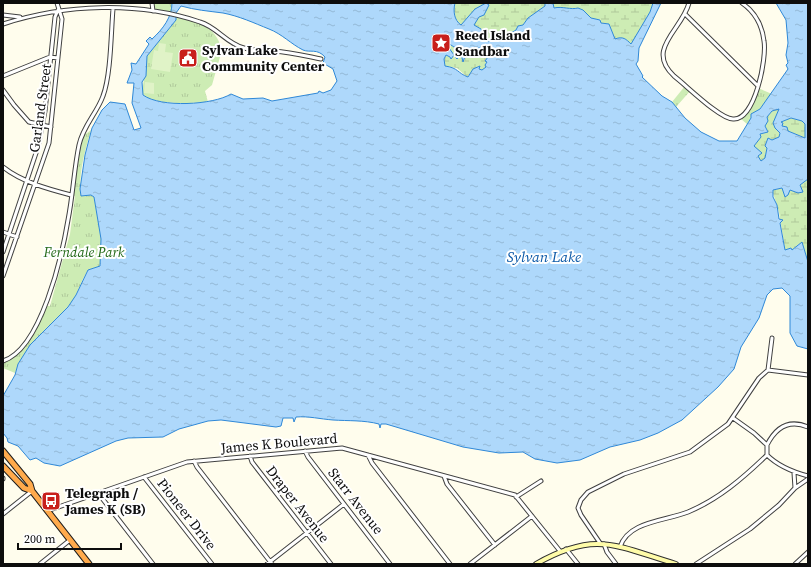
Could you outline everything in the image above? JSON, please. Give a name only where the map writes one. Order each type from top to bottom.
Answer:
[{"type":"highway","points":[[3,451],[30,484],[32,491],[89,564]]},
{"type":"highway","points":[[3,466],[24,488],[32,491]]},
{"type":"street","name":"Garland Street","points":[[3,276],[48,146],[62,18],[58,10],[57,3]]},
{"type":"street","points":[[152,3],[153,11]]},
{"type":"street","points":[[689,3],[685,14],[671,35],[663,52],[663,58],[668,70],[720,114],[730,119],[737,119],[746,114],[752,103],[764,66],[765,41],[759,21],[750,9],[742,3]]},
{"type":"street","points":[[3,24],[58,10],[78,8],[113,8],[153,11],[176,15],[204,23],[233,44],[243,48],[276,51],[321,59]]},
{"type":"street","points":[[3,361],[17,353],[28,340],[37,325],[61,255],[69,218],[71,195],[81,136],[104,95],[113,8]]},
{"type":"street","name":"Garland Street","points":[[3,252],[36,153],[42,125],[55,17],[58,10]]},
{"type":"street","points":[[685,14],[757,85]]},
{"type":"street","points":[[3,15],[22,18]]},
{"type":"street","points":[[3,76],[50,58],[58,58]]},
{"type":"street","points":[[3,90],[29,122],[51,127]]},
{"type":"street","points":[[3,167],[13,174],[35,184],[71,195]]},
{"type":"street","points":[[3,232],[17,237]]},
{"type":"street","points":[[616,564],[581,515],[578,508],[585,495],[630,471],[690,452],[728,424],[759,378],[768,370],[772,338]]},
{"type":"street","points":[[768,370],[808,375]]},
{"type":"street","points":[[733,418],[768,445]]},
{"type":"street","points":[[620,546],[624,537],[636,528],[687,512],[716,498],[742,479],[767,455],[768,445],[775,432],[787,424],[796,423],[808,427]]},
{"type":"street","name":"James K Boulevard","points":[[47,511],[194,461],[342,448],[516,496]]},
{"type":"street","name":"Starr Avenue","points":[[305,451],[308,458],[390,564]]},
{"type":"street","points":[[368,455],[372,463],[450,564]]},
{"type":"street","points":[[767,455],[772,460],[794,473],[808,477]]},
{"type":"street","name":"Draper Avenue","points":[[250,456],[252,462],[331,564]]},
{"type":"street","points":[[194,461],[197,468],[269,563],[344,504]]},
{"type":"street","points":[[794,473],[795,488]]},
{"type":"street","points":[[444,476],[447,484],[495,545]]},
{"type":"street","name":"Pioneer Drive","points":[[144,477],[212,564]]},
{"type":"street","points":[[696,564],[750,529],[779,505],[808,477]]},
{"type":"street","points":[[541,481],[516,496],[560,551]]},
{"type":"street","points":[[3,514],[32,491]]},
{"type":"street","points":[[98,494],[153,564]]},
{"type":"street","points":[[470,564],[532,516]]},
{"type":"street","points":[[40,564],[70,540]]},
{"type":"street","points":[[536,564],[566,549],[586,544],[602,544],[620,546],[676,564]]},
{"type":"street","points":[[566,549],[578,564]]},
{"type":"street","points":[[795,564],[808,552]]},
{"type":"green space","points":[[148,3],[172,3],[172,13],[157,10]]},
{"type":"green space","points":[[455,3],[486,3],[471,14],[462,25],[457,21],[455,15]]},
{"type":"green space","points":[[486,3],[545,3],[546,5],[528,18],[523,25],[511,33],[503,33],[501,38],[495,37],[487,42],[481,29],[474,25],[489,5]]},
{"type":"green space","points":[[553,3],[653,3],[650,12],[631,45],[626,39],[615,39],[609,24],[601,23],[600,19],[591,19],[583,10],[578,8],[553,8]]},
{"type":"green space","points":[[175,17],[204,26],[215,35],[219,41],[222,50],[212,85],[205,91],[208,102],[162,102],[147,97],[142,93],[147,56],[176,20]]},
{"type":"green space","points":[[159,43],[166,44],[165,52],[173,53],[170,72],[151,69],[154,50],[158,51]]},
{"type":"green space","points":[[448,44],[461,48],[456,55],[457,58],[459,54],[461,54],[464,61],[467,51],[470,52],[481,47],[483,50],[481,55],[488,57],[485,61],[487,61],[485,65],[487,66],[482,70],[479,69],[479,66],[467,77],[457,68],[445,66],[444,59],[446,55],[451,58],[454,55],[450,49],[447,50]]},
{"type":"green space","points":[[145,82],[154,83],[154,94],[144,93]]},
{"type":"green space","points":[[685,86],[691,90],[676,107],[672,102]]},
{"type":"green space","points":[[758,88],[772,94],[758,111],[751,115],[751,118],[747,124],[741,119],[750,110]]},
{"type":"green space","points":[[779,109],[779,137],[772,141],[768,138],[765,146],[767,148],[765,158],[761,161],[758,156],[760,152],[754,146],[761,137],[760,134],[768,132],[765,125],[767,123],[767,117],[772,111]]},
{"type":"green space","points":[[791,118],[802,121],[805,124],[805,138],[788,131],[782,126],[783,123],[781,122]]},
{"type":"green space","name":"Ferndale Park","points":[[91,130],[86,146],[80,179],[80,188],[81,196],[91,195],[94,197],[101,239],[100,265],[99,267],[88,270],[70,304],[31,345],[15,373],[3,368],[3,363],[11,359],[25,347],[35,331],[46,306],[50,306],[70,234],[75,196],[73,196],[81,143],[83,136]]},
{"type":"green space","points":[[808,179],[808,262],[802,244],[799,244],[792,250],[791,248],[785,250],[779,212],[773,190],[783,188],[785,195],[788,194],[790,190],[803,192],[800,188],[801,184]]},
{"type":"water","name":"Sylvan Lake","points":[[172,3],[455,3],[455,15],[457,21],[461,25],[475,9],[486,3],[489,5],[484,15],[479,17],[474,25],[481,29],[488,42],[495,37],[500,38],[502,33],[511,33],[516,30],[518,26],[523,25],[528,18],[545,6],[545,3],[553,3],[554,8],[578,8],[583,10],[591,18],[600,20],[601,23],[609,24],[615,39],[624,38],[631,44],[650,12],[653,3],[661,3],[639,48],[638,61],[636,64],[643,76],[642,77],[662,96],[672,102],[685,118],[701,132],[719,141],[737,141],[751,118],[751,114],[760,109],[788,69],[786,65],[788,63],[786,55],[788,43],[786,20],[776,3],[808,3],[808,179],[800,185],[803,192],[798,193],[790,190],[788,195],[785,197],[782,188],[773,190],[773,197],[777,205],[779,219],[783,220],[780,223],[785,250],[791,248],[792,250],[802,242],[808,262],[808,349],[797,346],[790,333],[790,296],[782,288],[773,289],[767,295],[759,318],[741,347],[734,369],[718,387],[682,420],[658,433],[640,440],[610,447],[580,460],[557,463],[535,459],[523,452],[499,453],[463,447],[386,424],[381,424],[380,428],[379,424],[368,422],[296,417],[294,422],[293,418],[283,418],[281,426],[276,427],[221,420],[208,421],[179,429],[163,437],[128,438],[116,441],[60,466],[44,463],[36,458],[30,460],[18,446],[8,442],[3,433],[3,396],[15,375],[18,364],[30,345],[68,307],[76,295],[88,270],[100,266],[101,239],[94,197],[91,195],[81,196],[80,189],[85,155],[92,128],[102,110],[110,102],[125,104],[134,130],[141,128],[132,103],[134,83],[127,83],[132,70],[131,63],[136,64],[149,44],[146,41],[150,37],[152,39],[160,31],[169,18]],"holes":[[[181,6],[229,14],[269,29],[303,50],[322,54],[325,57],[323,63],[333,69],[337,81],[331,90],[323,93],[319,91],[318,93],[272,101],[263,98],[243,99],[231,94],[212,101],[187,104],[162,102],[151,99],[143,95],[142,82],[146,76],[147,56],[176,20],[176,13]],[[448,43],[454,47],[461,48],[455,57],[457,59],[461,54],[463,62],[467,51],[470,52],[481,47],[483,50],[480,56],[488,57],[485,61],[487,62],[485,65],[486,67],[482,70],[479,69],[480,66],[473,69],[468,77],[456,69],[445,66],[444,59],[446,55],[451,59],[454,55],[449,48],[448,50]],[[779,109],[773,123],[775,128],[780,133],[779,137],[772,140],[768,138],[765,146],[767,148],[765,158],[761,161],[758,156],[762,153],[754,146],[761,137],[760,134],[768,132],[765,126],[768,121],[767,117],[772,111]],[[791,118],[802,121],[805,124],[805,138],[788,131],[787,127],[782,126],[783,123],[781,122]]]},
{"type":"place","name":"Reed Island Sandbar","points":[[441,43]]},
{"type":"place","name":"Sylvan Lake Community Center","points":[[188,58]]},
{"type":"place","name":"Telegraph / James K (SB)","points":[[51,501]]}]
